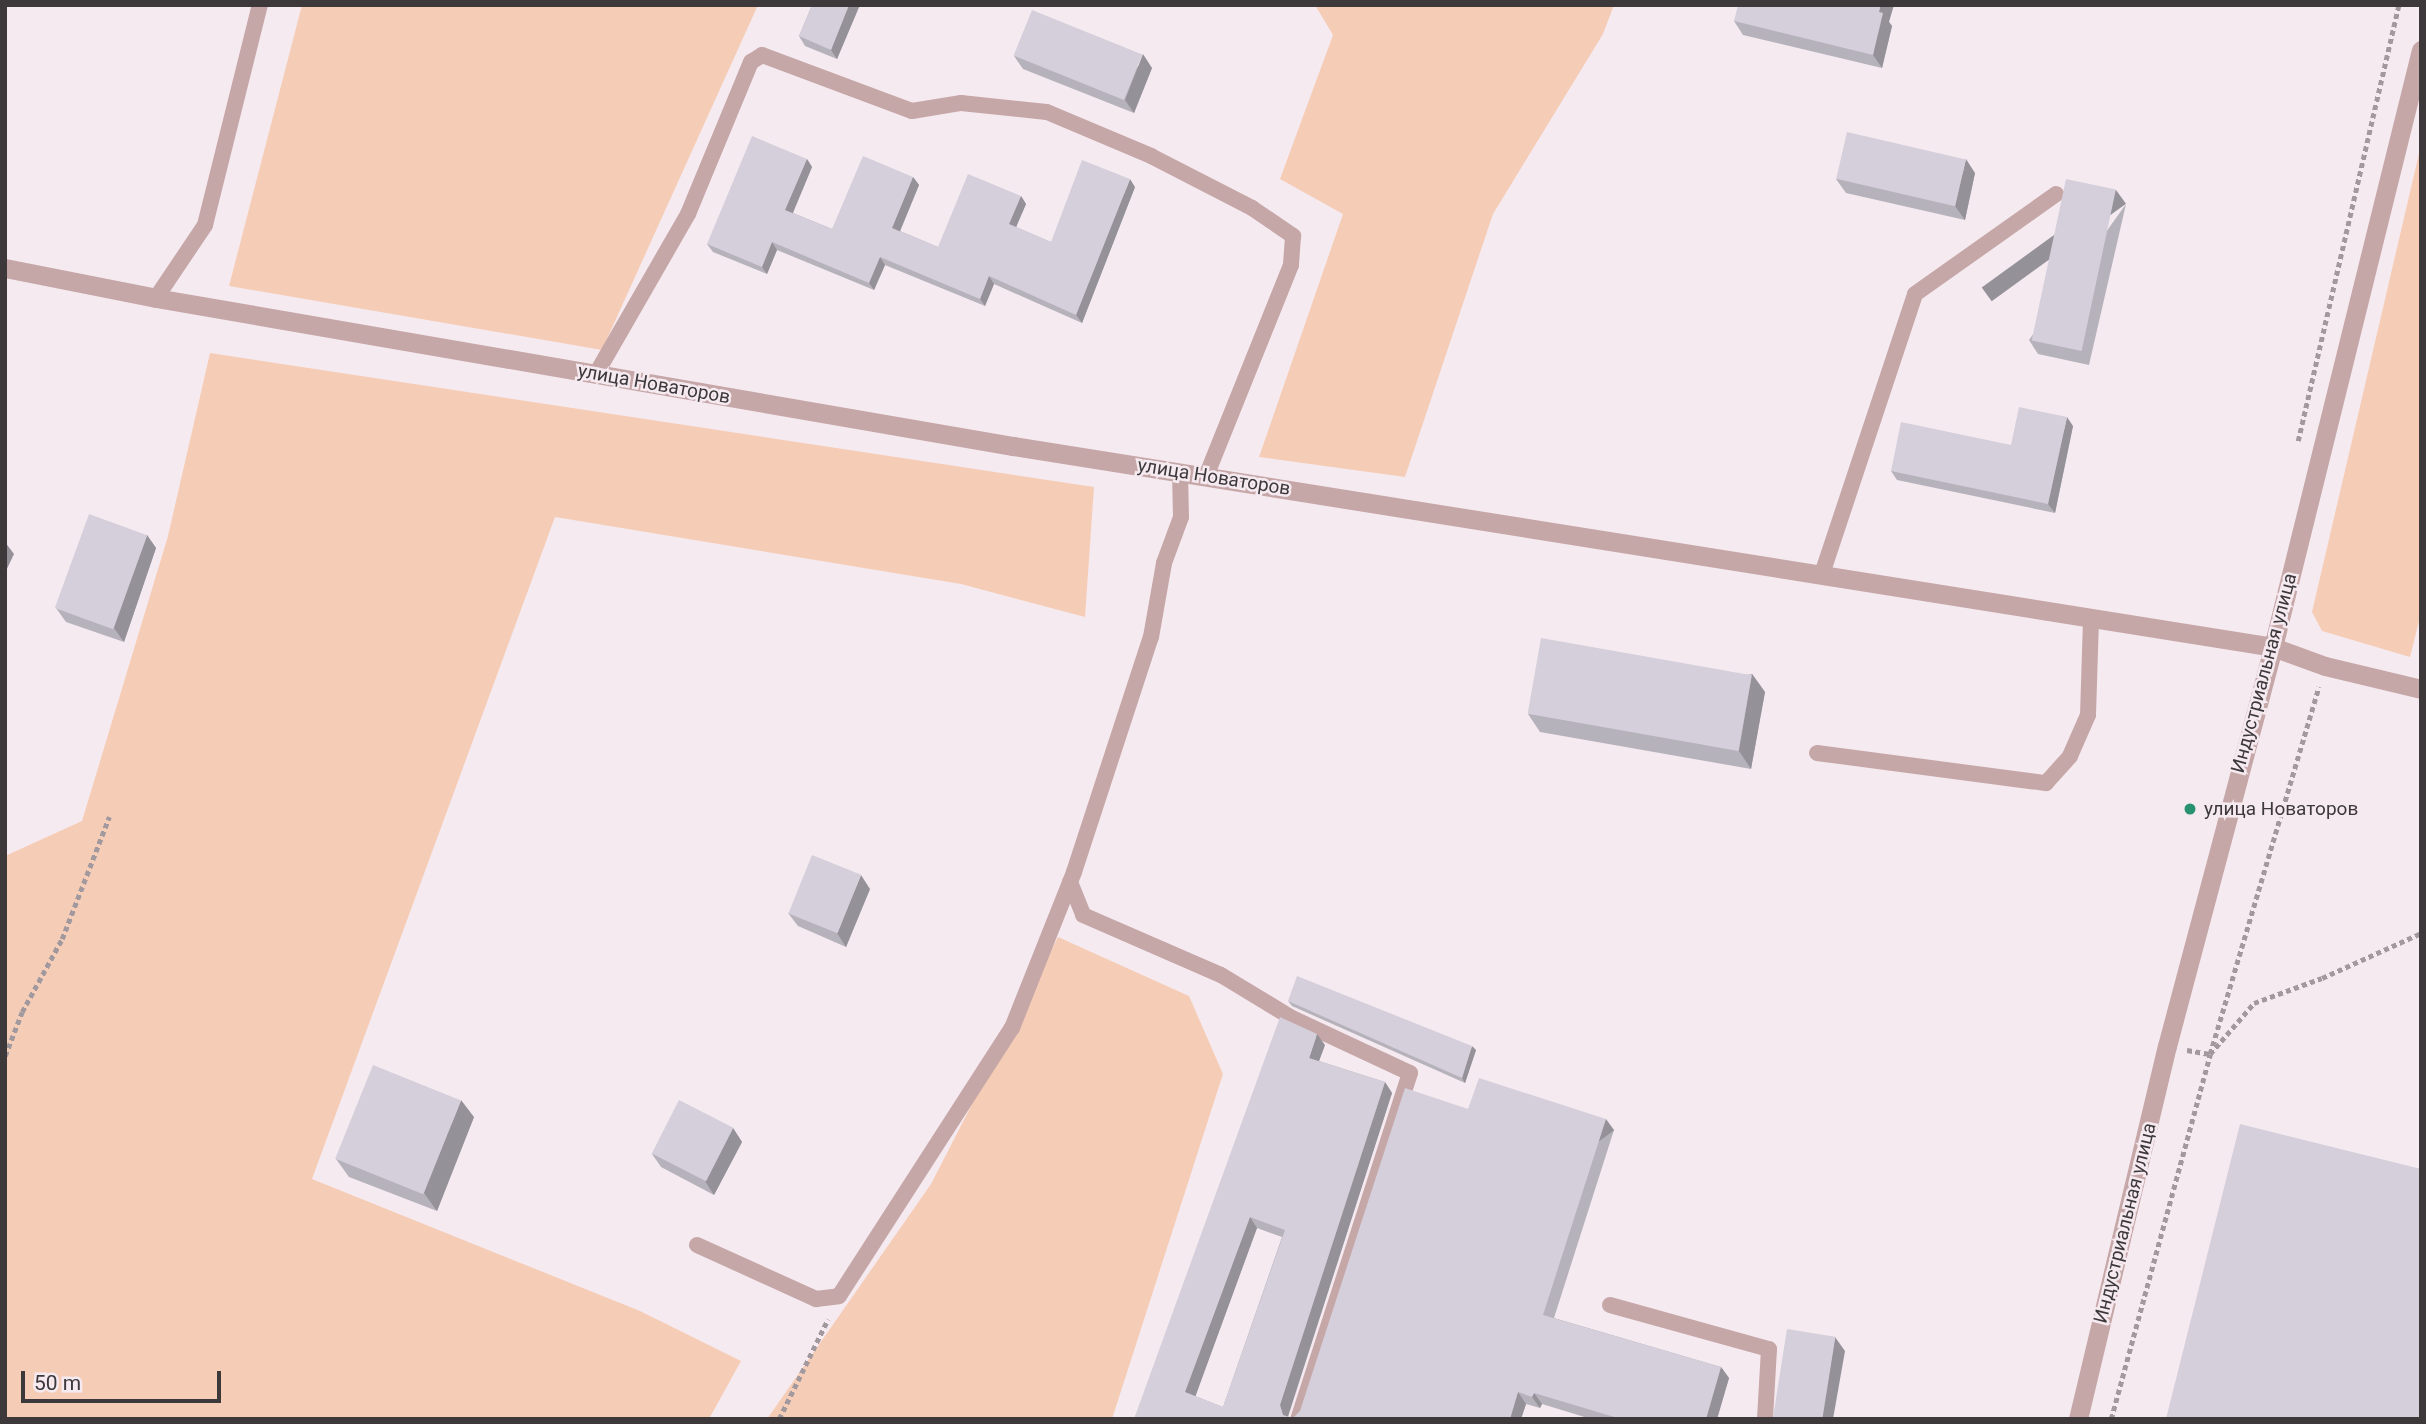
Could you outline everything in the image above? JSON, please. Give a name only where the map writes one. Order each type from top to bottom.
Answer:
[{"type":"street","name":"Индустриальная улица","points":[[2078,1419],[2167,1046],[2273,647],[2421,50]]},
{"type":"street","name":"улица Новаторов","points":[[5,268],[156,298],[1180,472],[2273,647],[2325,666],[2421,689]]},
{"type":"lane","points":[[156,298],[205,225],[260,5]]},
{"type":"lane","points":[[596,374],[688,214],[751,62],[762,55],[912,111],[961,103],[1047,112],[1151,156],[1252,208],[1293,236],[1291,265],[1206,476]]},
{"type":"lane","points":[[1822,574],[1915,294],[2056,194]]},
{"type":"lane","points":[[697,1245],[816,1299],[839,1296],[1012,1028],[1070,882],[1151,637],[1164,563],[1181,517],[1180,472]]},
{"type":"lane","points":[[1817,753],[2046,783],[2070,756],[2088,715],[2091,617]]},
{"type":"lane","points":[[1070,882],[1083,915],[1221,975],[1292,1018],[1410,1073],[1297,1419]]},
{"type":"lane","points":[[1609,1306],[1769,1349],[1765,1419]]},
{"type":"path","points":[[2297,446],[2399,5]]},
{"type":"path","points":[[2111,1419],[2210,1054],[2325,666]]},
{"type":"path","points":[[5,1056],[22,1012],[62,939],[109,817]]},
{"type":"path","points":[[2210,1054],[2254,1003],[2322,978],[2421,933]]},
{"type":"path","points":[[2167,1046],[2210,1054]]},
{"type":"path","points":[[779,1419],[839,1296]]},
{"type":"shaded area","points":[[302,5],[758,5],[602,350],[229,286]]},
{"type":"shaded area","points":[[1315,5],[1614,5],[1603,34],[1493,214],[1405,477],[1259,457],[1343,214],[1280,179],[1333,35]]},
{"type":"shaded area","points":[[2421,145],[2421,613],[2410,657],[2322,631],[2312,612]]},
{"type":"shaded area","points":[[210,353],[1094,487],[1085,617],[961,584],[555,517],[312,1179],[640,1311],[741,1361],[709,1419],[5,1419],[5,856],[82,821],[168,536]]},
{"type":"shaded area","points":[[1058,937],[1189,996],[1223,1074],[1112,1419],[767,1419],[931,1184]]},
{"type":"building","points":[[812,5],[849,5],[831,50],[799,36]]},
{"type":"building","points":[[1738,5],[1880,5],[1879,12],[1883,13],[1873,55],[1734,21]]},
{"type":"building","points":[[1032,10],[1142,55],[1124,100],[1014,55]]},
{"type":"building","points":[[1847,132],[1966,159],[1955,206],[1836,179]]},
{"type":"building","points":[[752,136],[807,159],[785,210],[832,229],[863,156],[913,177],[892,228],[938,247],[968,174],[1021,196],[1009,224],[1051,242],[1082,160],[1130,179],[1076,315],[989,276],[980,299],[880,257],[869,283],[772,242],[762,267],[707,244]]},
{"type":"building","points":[[2066,179],[2116,190],[2082,351],[2032,340]]},
{"type":"building","points":[[2019,407],[2067,417],[2048,504],[1891,471],[1901,422],[2011,445]]},
{"type":"building","points":[[89,514],[147,535],[113,629],[55,608]]},
{"type":"building","points":[[1541,638],[1752,675],[1738,751],[1528,714]]},
{"type":"building","points":[[812,855],[861,875],[838,933],[788,913]]},
{"type":"building","points":[[1297,976],[1472,1046],[1462,1078],[1288,1001]]},
{"type":"building","points":[[1280,1017],[1317,1034],[1309,1058],[1385,1082],[1280,1405],[1283,1415],[1293,1418],[1300,1411],[1405,1088],[1468,1109],[1479,1078],[1606,1119],[1543,1315],[1721,1367],[1706,1419],[1621,1419],[1534,1393],[1532,1397],[1518,1392],[1510,1419],[1134,1419]],"holes":[[[1250,1217],[1285,1230],[1223,1407],[1185,1392]]]},
{"type":"building","points":[[373,1065],[461,1101],[423,1194],[335,1159]]},
{"type":"building","points":[[679,1100],[733,1128],[706,1181],[652,1153]]},
{"type":"building","points":[[2240,1124],[2421,1169],[2421,1419],[2166,1419]]},
{"type":"building","points":[[1787,1329],[1835,1337],[1822,1419],[1773,1419]]},
{"type":"place","name":"улица Новаторов","points":[[2190,809]]}]
